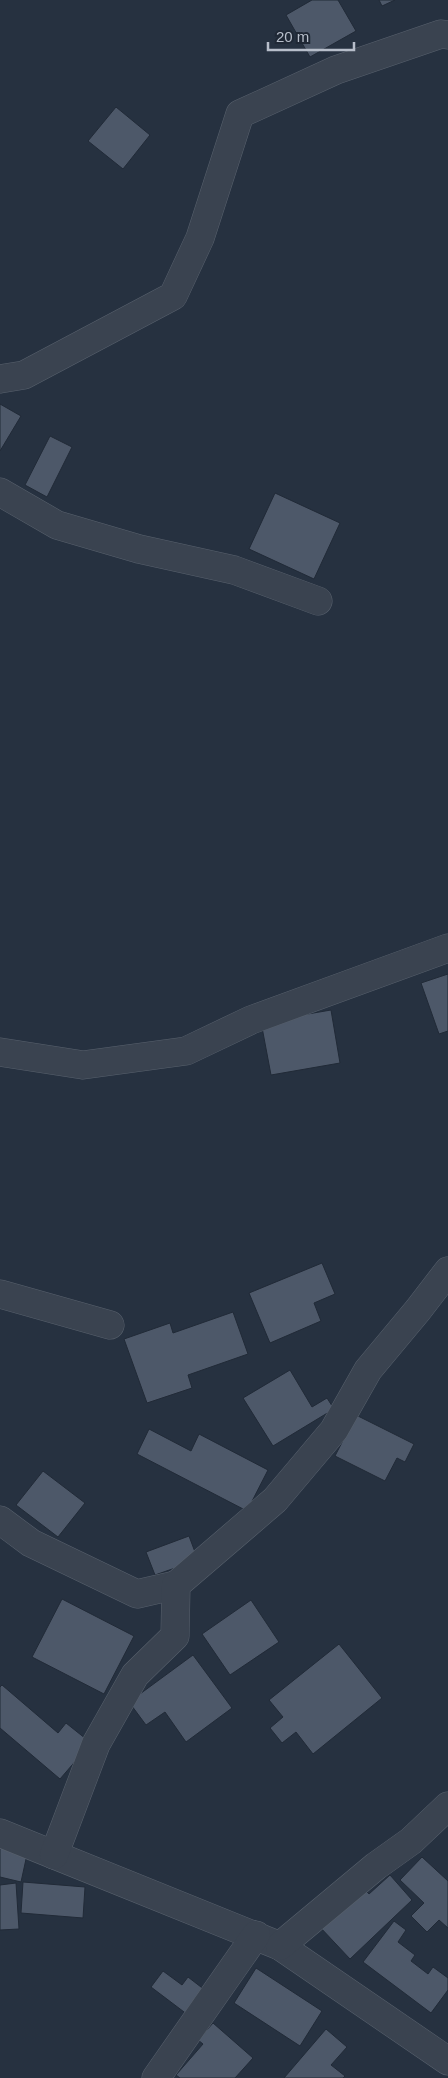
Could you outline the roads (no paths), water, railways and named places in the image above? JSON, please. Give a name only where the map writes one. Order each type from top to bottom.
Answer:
[{"type":"street","points":[[0,379],[24,375],[172,296],[200,238],[240,114],[336,70],[441,34],[448,35]]},
{"type":"street","points":[[0,492],[58,524],[139,549],[234,570],[318,601]]},
{"type":"street","points":[[0,1052],[83,1065],[186,1050],[251,1020],[448,948]]},
{"type":"street","points":[[0,1520],[31,1543],[137,1594],[176,1585],[275,1500],[334,1430],[368,1370],[448,1271]]},
{"type":"street","points":[[0,1294],[110,1325]]},
{"type":"street","points":[[54,1855],[96,1744],[135,1675],[175,1636],[176,1585]]},
{"type":"street","points":[[156,2078],[268,1940],[411,1841],[448,1806]]},
{"type":"street","points":[[0,1833],[268,1940],[448,2061]]}]
